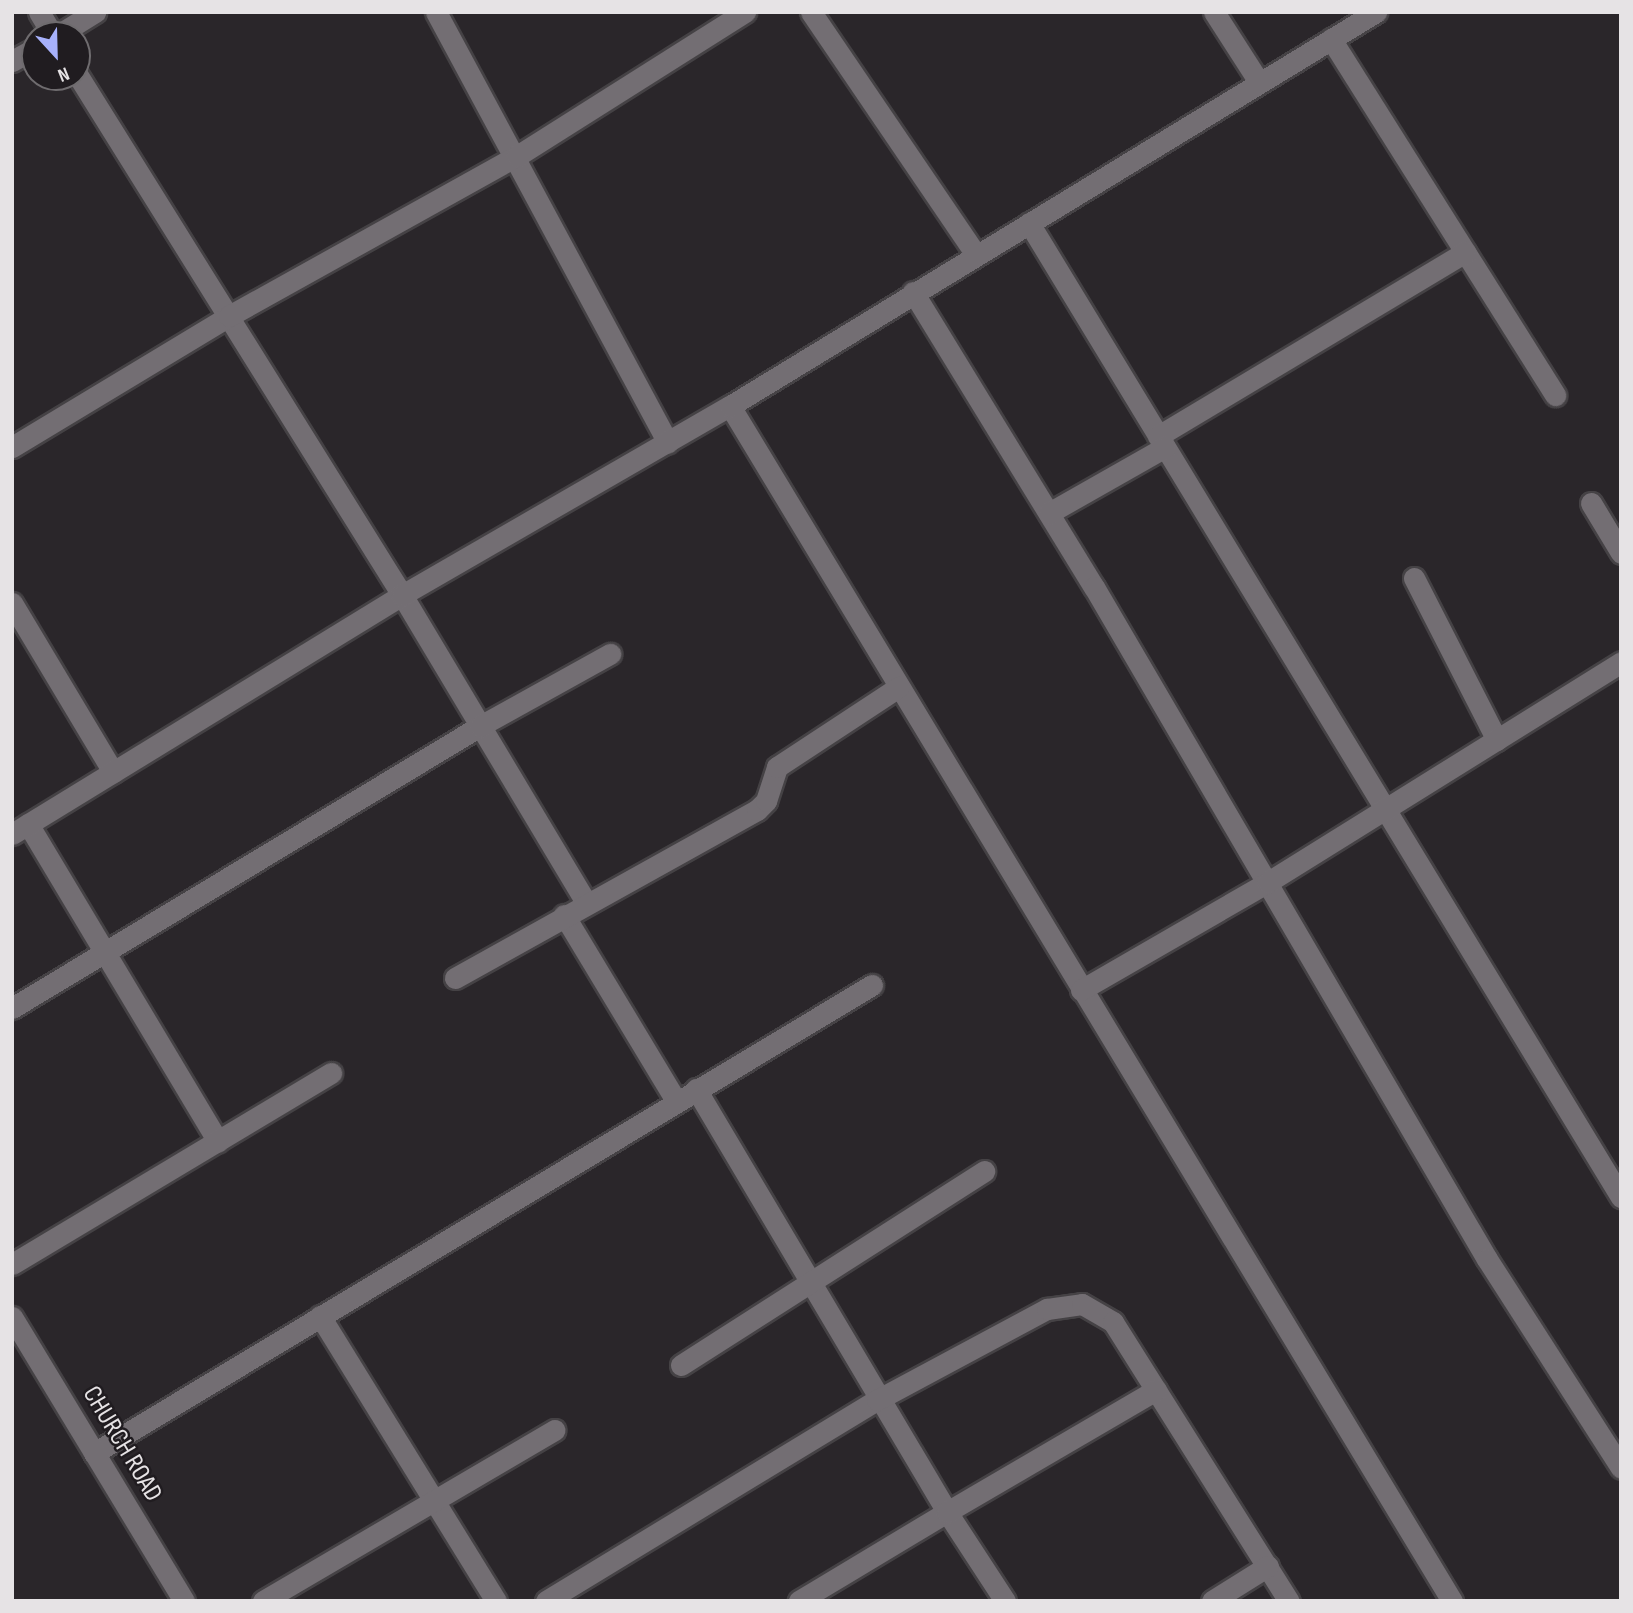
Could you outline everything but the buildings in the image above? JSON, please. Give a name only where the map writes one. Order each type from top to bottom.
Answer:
[{"type":"street","points":[[436,12],[517,156],[668,442]]},
{"type":"street","points":[[12,447],[229,316],[517,156],[745,12]]},
{"type":"street","points":[[811,12],[975,253]]},
{"type":"street","points":[[1214,12],[1259,82]]},
{"type":"street","points":[[218,1141],[106,953],[20,829],[402,595],[730,406],[975,253],[1029,223],[1376,12]]},
{"type":"street","points":[[1331,39],[1555,395]]},
{"type":"street","points":[[88,91],[402,595],[586,902]]},
{"type":"street","points":[[1029,223],[1621,1198]]},
{"type":"street","points":[[1049,513],[1465,252]]},
{"type":"street","points":[[913,292],[1049,513],[1487,1259],[1621,1468]]},
{"type":"street","points":[[730,406],[1452,1601]]},
{"type":"street","points":[[1591,503],[1621,553]]},
{"type":"street","points":[[1414,578],[1497,740]]},
{"type":"street","points":[[12,603],[113,772]]},
{"type":"street","points":[[12,1008],[480,726],[610,654]]},
{"type":"street","points":[[1081,990],[1268,882],[1621,662]]},
{"type":"street","points":[[455,978],[586,902],[757,810],[766,801],[777,767],[899,687]]},
{"type":"street","points":[[564,915],[676,1101]]},
{"type":"street","points":[[94,1452],[872,985]]},
{"type":"street","points":[[12,1264],[331,1073]]},
{"type":"street","points":[[695,1089],[877,1400],[1005,1601]]},
{"type":"street","points":[[681,1364],[984,1171]]},
{"type":"street","points":[[545,1601],[877,1400],[1047,1308],[1082,1304],[1113,1322],[1289,1601]]},
{"type":"street","points":[[320,1316],[496,1601]]},
{"type":"street","name":"CHURCH ROAD","points":[[12,1317],[184,1601]]},
{"type":"street","points":[[799,1601],[1156,1390]]},
{"type":"street","points":[[263,1601],[554,1430]]},
{"type":"street","points":[[1212,1601],[1268,1566]]}]
